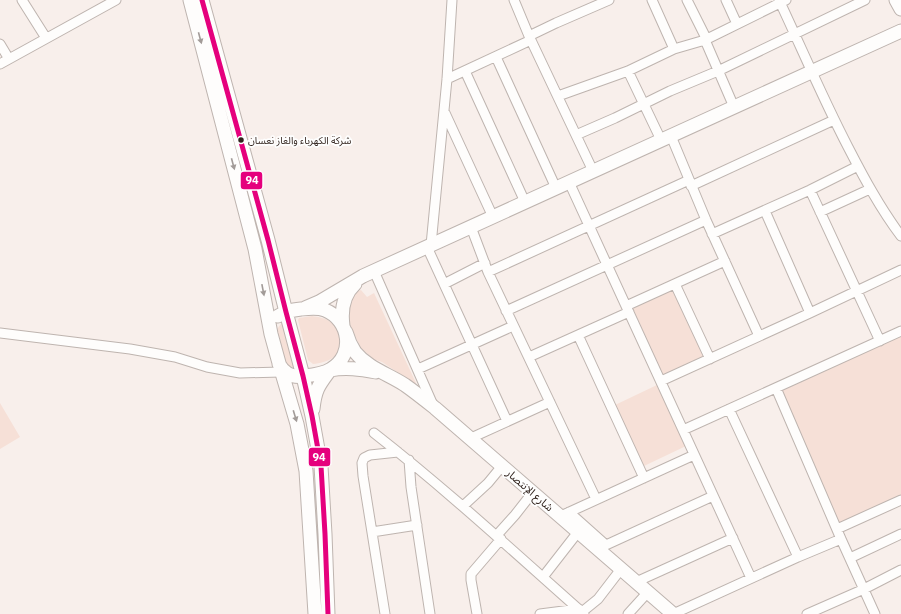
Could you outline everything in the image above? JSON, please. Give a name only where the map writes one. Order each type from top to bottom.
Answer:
[{"type":"main road","points":[[190,0],[255,248],[280,368],[297,424],[306,471],[315,614]]},
{"type":"main road","points":[[202,0],[268,240],[312,416],[321,466],[328,614]]},
{"type":"main road","points":[[896,0],[901,9]]},
{"type":"main road","points":[[272,334],[271,330],[275,320],[286,312],[305,308],[319,302],[369,273],[901,31]]},
{"type":"main road","points":[[280,368],[296,377],[321,374],[338,364],[345,352],[347,339],[342,311],[346,297],[351,288],[369,273]]},
{"type":"main road","points":[[305,308],[318,308],[336,316],[356,352],[370,366],[382,373]]},
{"type":"main road","points":[[312,416],[315,392],[330,370],[351,368],[382,373]]},
{"type":"main road","name":"شارع الإنتصار","points":[[382,373],[404,384],[435,408],[533,492],[564,514],[578,532],[673,614]]},
{"type":"street","points":[[22,0],[46,38]]},
{"type":"street","points":[[0,64],[116,0]]},
{"type":"street","points":[[452,0],[444,112],[429,246],[444,284],[507,422]]},
{"type":"street","points":[[514,0],[530,38],[593,171]]},
{"type":"street","points":[[447,79],[496,57],[556,23],[609,0]]},
{"type":"street","points":[[652,0],[674,49]]},
{"type":"street","points":[[687,0],[706,40],[734,107]]},
{"type":"street","points":[[726,0],[738,24]]},
{"type":"street","points":[[576,135],[644,105],[670,91],[718,71],[865,0]]},
{"type":"street","points":[[558,96],[628,71],[674,49],[706,40],[782,1],[794,34],[834,120],[870,189],[901,236]]},
{"type":"street","points":[[0,44],[8,59]]},
{"type":"street","points":[[496,57],[556,188]]},
{"type":"street","points":[[465,71],[525,202]]},
{"type":"street","points":[[628,71],[644,105],[666,138],[690,183],[759,336]]},
{"type":"street","points":[[444,112],[492,217]]},
{"type":"street","points":[[488,272],[589,226],[834,120]]},
{"type":"street","points":[[712,234],[765,211],[858,166]]},
{"type":"street","points":[[569,182],[751,578]]},
{"type":"street","points":[[820,212],[870,189]]},
{"type":"street","points":[[810,190],[880,341]]},
{"type":"street","points":[[765,211],[810,313]]},
{"type":"street","points":[[506,311],[706,220]]},
{"type":"street","points":[[471,227],[488,272],[596,499]]},
{"type":"street","points":[[529,357],[578,335],[675,284],[725,261]]},
{"type":"street","points":[[444,284],[485,263]]},
{"type":"street","points":[[660,381],[857,292],[901,270]]},
{"type":"street","points":[[369,273],[418,369],[435,408]]},
{"type":"street","points":[[675,284],[710,358]]},
{"type":"street","points":[[418,369],[513,326]]},
{"type":"street","points":[[683,430],[901,331]]},
{"type":"street","points":[[0,333],[130,349],[175,357],[207,367],[240,373],[280,368]]},
{"type":"street","points":[[578,335],[644,478]]},
{"type":"street","points":[[776,388],[875,614]]},
{"type":"street","points":[[471,438],[550,402]]},
{"type":"street","points":[[730,409],[798,557]]},
{"type":"street","points":[[374,434],[409,460],[463,506],[582,612]]},
{"type":"street","points":[[385,614],[362,476],[362,463],[364,458],[370,455],[398,452]]},
{"type":"street","points":[[694,455],[564,514],[606,545],[714,496]]},
{"type":"street","points":[[409,460],[416,525],[430,614]]},
{"type":"street","points":[[463,506],[488,483],[502,466]]},
{"type":"street","points":[[477,614],[470,580],[471,574],[533,492]]},
{"type":"street","points":[[837,529],[901,500]]},
{"type":"street","points":[[372,532],[416,525]]},
{"type":"street","points":[[543,577],[578,532]]},
{"type":"street","points":[[850,558],[901,534]]},
{"type":"street","points":[[636,582],[733,538]]},
{"type":"street","points":[[673,614],[841,539]]},
{"type":"street","points":[[540,614],[582,612],[598,599],[621,569]]},
{"type":"street","points":[[807,614],[864,589],[901,570]]},
{"type":"street","points":[[628,614],[648,592]]},
{"type":"shaded area","points":[[674,288],[705,356],[663,375],[632,307]]},
{"type":"shaded area","points":[[361,290],[367,297],[374,293],[416,383],[415,384],[382,362],[373,359],[361,348],[349,324],[348,306],[349,301],[356,292]]},
{"type":"shaded area","points":[[312,316],[326,319],[333,324],[338,332],[340,344],[337,353],[330,360],[313,364],[308,360],[298,320],[299,318]]},
{"type":"shaded area","points":[[283,322],[295,367],[290,367],[284,361],[276,334],[278,327]]},
{"type":"shaded area","points":[[901,336],[901,496],[839,525],[779,392]]},
{"type":"shaded area","points":[[657,385],[686,446],[644,466],[615,405]]},
{"type":"shaded area","points":[[0,403],[20,437],[0,449]]},
{"type":"transit line","name":"94","points":[[202,0],[268,240],[312,416],[321,466],[328,614]]},
{"type":"place","name":"شركة الكهرباء والغاز نعسان","points":[[241,140]]}]
